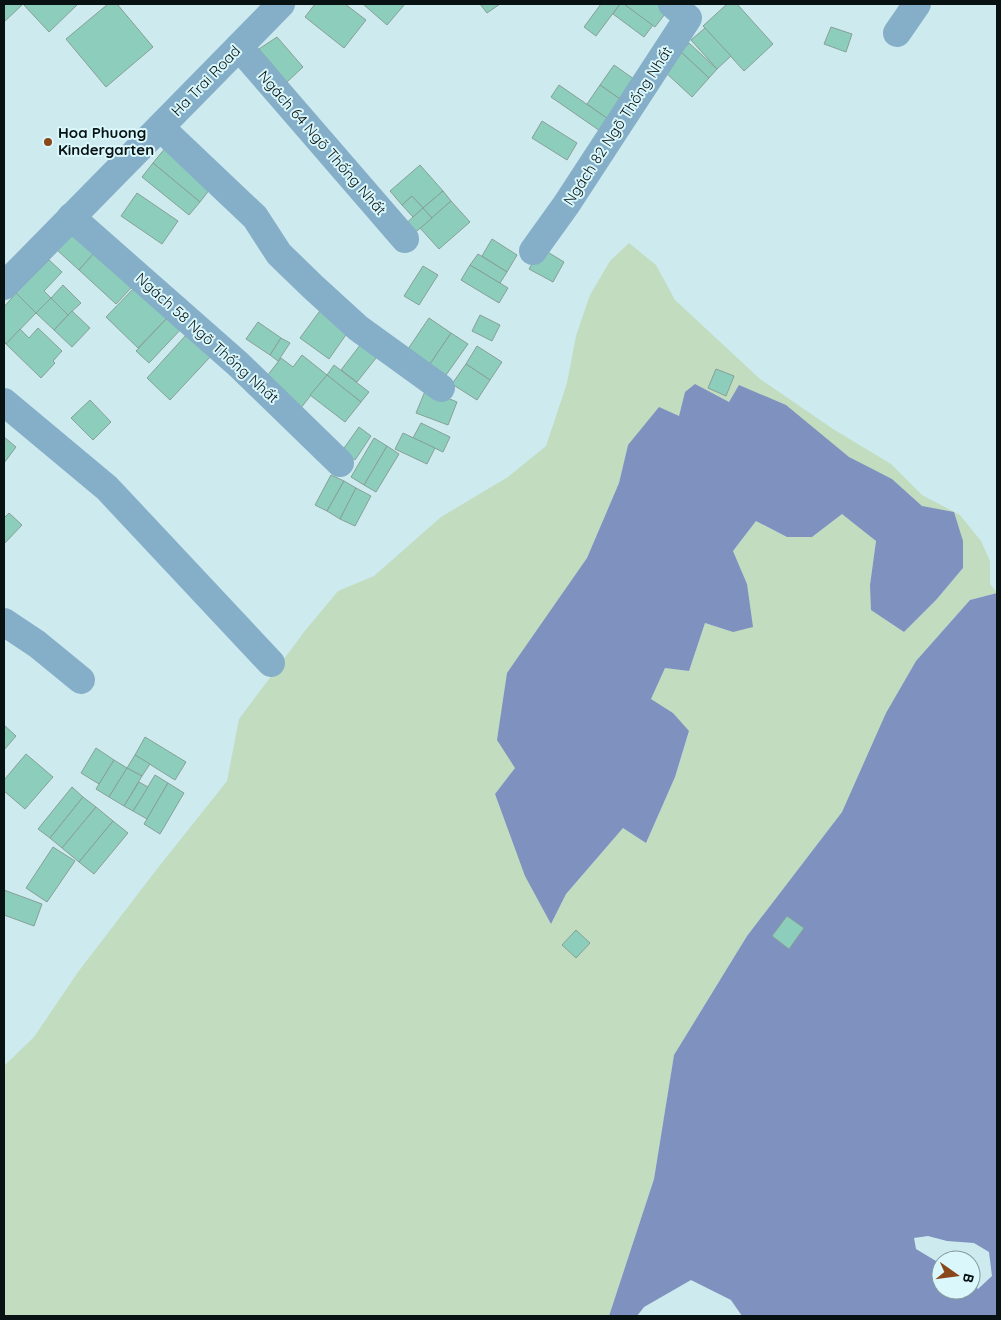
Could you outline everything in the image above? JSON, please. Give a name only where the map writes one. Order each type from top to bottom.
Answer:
[{"type":"street","name":"Ha Trai Road","points":[[4,286],[281,4]]},
{"type":"street","name":"Ngách 82 Ngõ Thống Nhất","points":[[533,251],[566,205],[688,18],[672,4]]},
{"type":"street","points":[[897,33],[917,4]]},
{"type":"street","name":"Ngách 64 Ngõ Thống Nhất","points":[[238,47],[405,239]]},
{"type":"street","points":[[161,128],[255,217],[279,254],[312,286],[358,328],[441,388]]},
{"type":"street","name":"Ngách 58 Ngõ Thống Nhất","points":[[71,217],[238,364],[340,463]]},
{"type":"street","points":[[4,402],[107,488],[271,663]]},
{"type":"street","points":[[4,622],[37,644],[81,680]]},
{"type":"green space","points":[[629,243],[656,265],[675,300],[760,379],[833,429],[891,464],[922,495],[960,515],[981,541],[990,561],[990,584],[997,593],[970,600],[916,661],[886,714],[842,812],[747,936],[674,1055],[654,1179],[609,1316],[4,1316],[4,1066],[34,1037],[78,972],[227,781],[239,719],[304,632],[338,591],[374,576],[441,517],[508,477],[546,446],[567,383],[576,336],[590,295],[610,261]],"holes":[[[685,392],[729,402],[892,479],[922,506],[963,568],[936,600],[904,632],[870,585],[876,541],[842,513],[812,537],[787,537],[756,521],[733,551],[747,584],[733,632],[705,623],[689,671],[665,668],[651,699],[673,713],[689,732],[675,777],[646,843],[623,828],[566,894],[551,924],[510,833],[495,794],[515,768],[549,615],[587,558],[619,483],[628,445],[679,416]]]},
{"type":"water","points":[[695,384],[729,402],[739,385],[786,405],[849,457],[892,479],[922,506],[954,512],[963,541],[963,568],[936,600],[904,632],[871,610],[870,585],[876,541],[842,514],[812,537],[787,537],[756,521],[733,551],[747,584],[753,627],[733,632],[705,623],[689,671],[665,668],[651,699],[673,713],[689,731],[675,777],[646,843],[623,828],[566,894],[551,924],[525,876],[495,794],[515,768],[497,740],[507,673],[587,558],[619,483],[628,445],[659,407],[679,416],[685,392]]},
{"type":"water","points":[[997,593],[997,1316],[742,1316],[731,1300],[691,1280],[644,1307],[637,1316],[609,1316],[654,1179],[674,1055],[747,936],[842,812],[886,713],[916,661],[970,600]]},
{"type":"building","points":[[4,4],[23,4],[4,22]]},
{"type":"building","points":[[23,4],[78,4],[49,32]]},
{"type":"building","points":[[108,4],[117,4],[153,47],[106,87],[66,39]]},
{"type":"building","points":[[315,4],[345,4],[366,20],[344,48],[305,17]]},
{"type":"building","points":[[363,4],[405,4],[387,25]]},
{"type":"building","points":[[480,4],[500,4],[487,13]]},
{"type":"building","points":[[601,4],[620,4],[596,36],[584,27]]},
{"type":"building","points":[[620,4],[624,4],[653,25],[644,37],[613,14]]},
{"type":"building","points":[[624,4],[659,4],[668,10],[655,27]]},
{"type":"building","points":[[727,4],[737,4],[773,44],[744,71],[703,26]]},
{"type":"building","points":[[831,27],[852,34],[846,52],[824,44]]},
{"type":"building","points":[[705,28],[731,56],[717,69],[691,40]]},
{"type":"building","points":[[277,37],[303,67],[287,82],[259,49]]},
{"type":"building","points":[[689,43],[717,69],[709,78],[681,52]]},
{"type":"building","points":[[681,52],[709,78],[692,97],[664,71]]},
{"type":"building","points":[[614,65],[641,84],[627,104],[600,85]]},
{"type":"building","points":[[559,85],[611,121],[603,133],[551,97]]},
{"type":"building","points":[[600,85],[627,104],[611,121],[587,104]]},
{"type":"building","points":[[542,121],[577,143],[567,160],[532,138]]},
{"type":"building","points":[[166,147],[213,185],[200,202],[153,163]]},
{"type":"building","points":[[153,163],[200,202],[189,215],[142,177]]},
{"type":"building","points":[[420,165],[443,191],[423,208],[412,196],[402,205],[390,191]]},
{"type":"building","points":[[443,191],[451,201],[432,218],[423,208]]},
{"type":"building","points":[[137,193],[178,221],[162,244],[121,216]]},
{"type":"building","points":[[412,196],[423,208],[413,217],[402,205]]},
{"type":"building","points":[[451,201],[470,222],[439,249],[420,228]]},
{"type":"building","points":[[423,208],[432,218],[410,237],[402,227]]},
{"type":"building","points":[[72,233],[94,253],[79,270],[57,250]]},
{"type":"building","points":[[492,239],[517,255],[507,272],[482,256]]},
{"type":"building","points":[[541,248],[564,262],[553,282],[529,269]]},
{"type":"building","points":[[94,253],[131,288],[116,304],[79,270]]},
{"type":"building","points":[[478,254],[507,272],[500,283],[470,265]]},
{"type":"building","points":[[49,260],[62,272],[44,291],[51,298],[36,313],[16,293]]},
{"type":"building","points":[[470,265],[508,288],[499,303],[461,280]]},
{"type":"building","points":[[423,266],[438,275],[419,305],[404,296]]},
{"type":"building","points":[[63,285],[81,303],[68,315],[51,298]]},
{"type":"building","points":[[135,287],[167,318],[138,348],[106,317]]},
{"type":"building","points":[[16,293],[36,313],[6,344],[4,341],[4,307]]},
{"type":"building","points":[[51,298],[68,315],[54,330],[36,313]]},
{"type":"building","points":[[322,308],[350,329],[329,359],[300,338]]},
{"type":"building","points":[[72,311],[90,328],[72,347],[54,330]]},
{"type":"building","points":[[480,315],[500,325],[492,341],[472,331]]},
{"type":"building","points":[[169,316],[182,328],[149,363],[136,351]]},
{"type":"building","points":[[429,318],[451,333],[430,364],[408,349]]},
{"type":"building","points":[[258,322],[281,338],[270,355],[246,339]]},
{"type":"building","points":[[38,328],[62,351],[53,361],[55,363],[41,378],[6,344],[20,329],[29,338]]},
{"type":"building","points":[[451,333],[468,344],[446,375],[430,364]]},
{"type":"building","points":[[187,334],[211,356],[170,400],[147,378]]},
{"type":"building","points":[[281,338],[290,343],[278,361],[270,355]]},
{"type":"building","points":[[364,340],[380,353],[357,382],[341,370]]},
{"type":"building","points":[[477,346],[502,362],[490,380],[466,364]]},
{"type":"building","points":[[302,355],[327,375],[300,409],[264,380],[281,358],[293,367]]},
{"type":"building","points":[[466,364],[490,380],[477,400],[452,384]]},
{"type":"building","points":[[334,365],[369,392],[361,402],[327,375]]},
{"type":"building","points":[[716,369],[734,376],[726,396],[708,388]]},
{"type":"building","points":[[327,375],[361,402],[345,422],[310,395]]},
{"type":"building","points":[[426,389],[457,402],[448,425],[416,413]]},
{"type":"building","points":[[90,400],[111,422],[93,440],[71,418]]},
{"type":"building","points":[[421,423],[450,437],[443,452],[413,438]]},
{"type":"building","points":[[359,427],[371,436],[355,460],[342,451]]},
{"type":"building","points":[[403,433],[435,448],[427,464],[395,449]]},
{"type":"building","points":[[4,437],[16,447],[4,463]]},
{"type":"building","points":[[374,438],[387,446],[364,485],[351,477]]},
{"type":"building","points":[[387,446],[399,454],[376,492],[364,485]]},
{"type":"building","points":[[331,475],[344,481],[327,511],[315,505]]},
{"type":"building","points":[[344,481],[356,488],[340,519],[327,511]]},
{"type":"building","points":[[356,488],[371,496],[355,526],[340,519]]},
{"type":"building","points":[[9,513],[22,525],[4,544],[4,518]]},
{"type":"building","points":[[4,725],[16,736],[4,750]]},
{"type":"building","points":[[145,737],[186,762],[175,780],[135,755]]},
{"type":"building","points":[[96,748],[114,760],[99,784],[81,773]]},
{"type":"building","points":[[26,754],[53,777],[25,809],[4,791],[4,780]]},
{"type":"building","points":[[135,755],[150,764],[142,776],[127,768]]},
{"type":"building","points":[[114,760],[127,768],[109,797],[96,789]]},
{"type":"building","points":[[127,768],[142,776],[124,806],[109,797]]},
{"type":"building","points":[[155,775],[168,783],[147,819],[133,811]]},
{"type":"building","points":[[139,782],[148,787],[133,811],[124,806]]},
{"type":"building","points":[[168,783],[184,793],[160,834],[144,824]]},
{"type":"building","points":[[72,787],[83,797],[50,838],[38,829]]},
{"type":"building","points":[[83,797],[96,807],[62,848],[50,838]]},
{"type":"building","points":[[96,807],[113,821],[79,862],[62,848]]},
{"type":"building","points":[[113,821],[128,833],[94,874],[79,862]]},
{"type":"building","points":[[53,847],[75,861],[47,902],[26,888]]},
{"type":"building","points":[[4,890],[42,904],[34,926],[4,915]]},
{"type":"building","points":[[787,916],[804,928],[789,949],[772,936]]},
{"type":"building","points":[[576,930],[590,943],[576,958],[562,945]]},
{"type":"place","name":"Hoa Phuong Kindergarten","points":[[48,142]]}]
